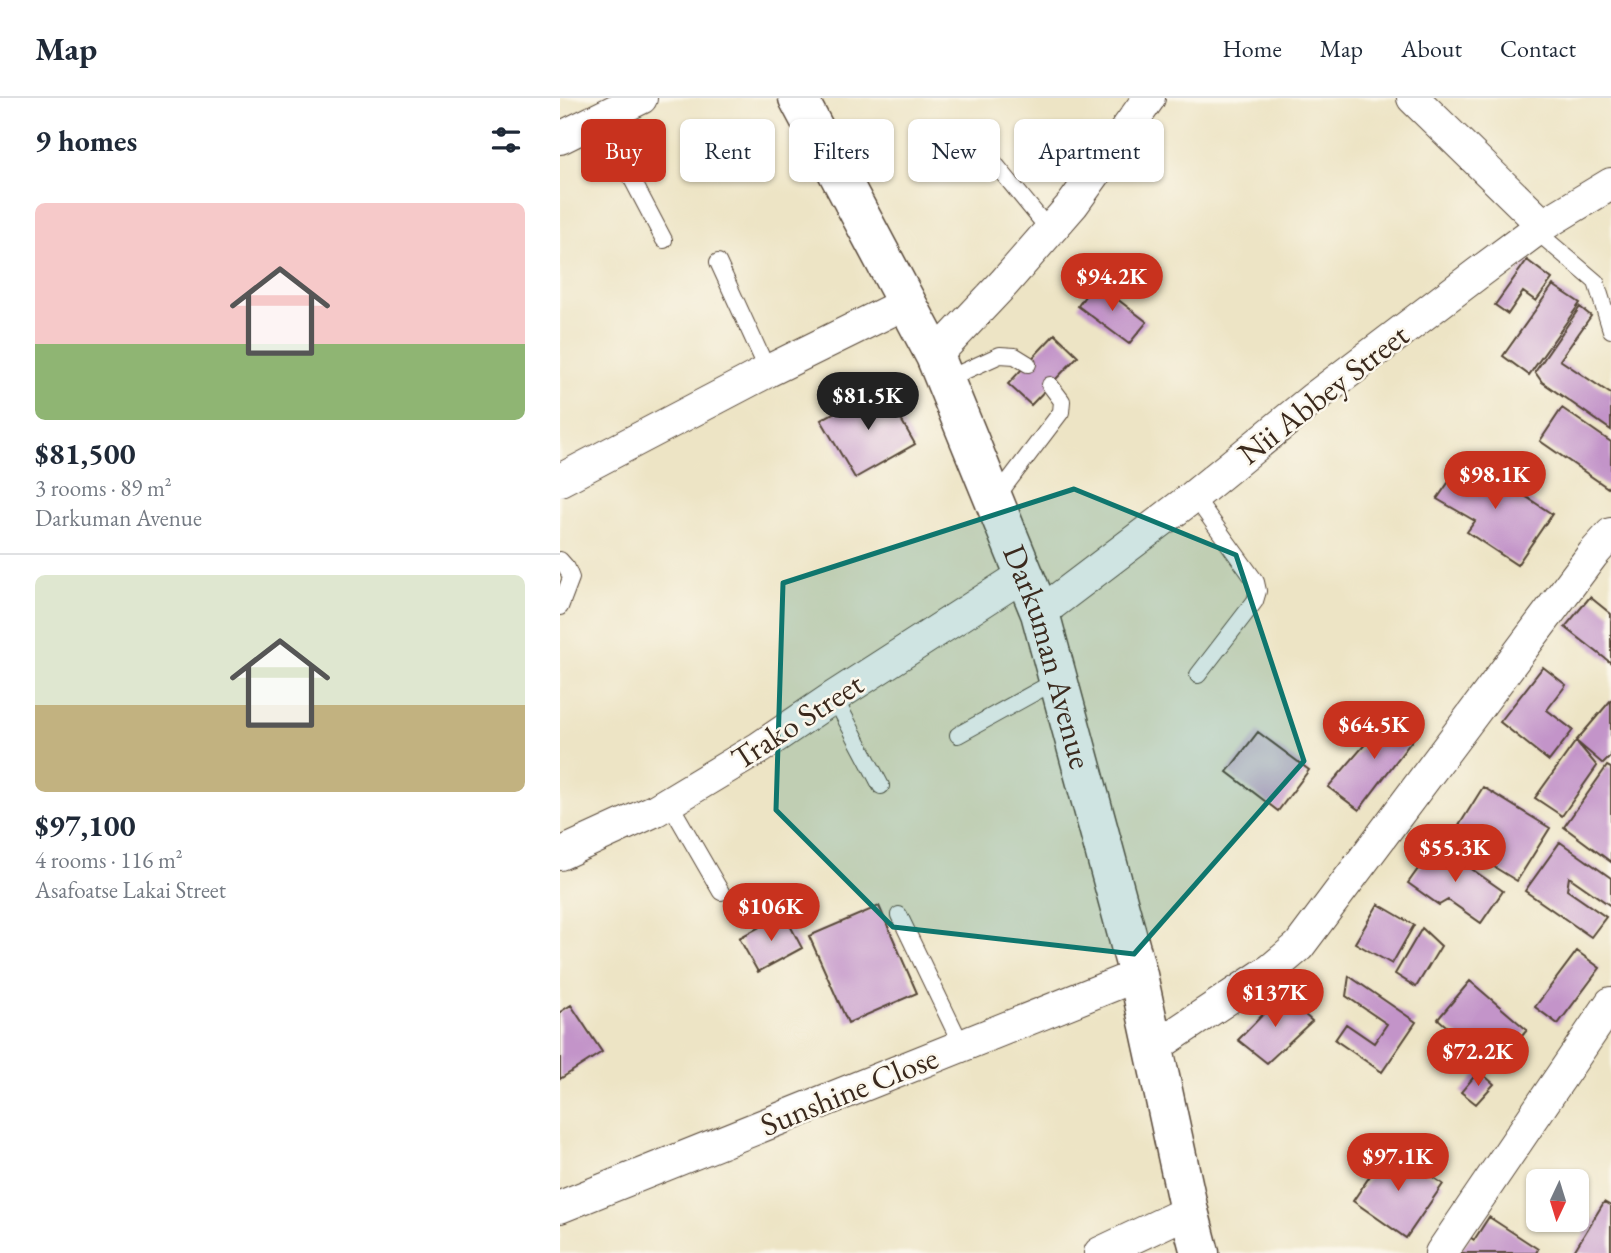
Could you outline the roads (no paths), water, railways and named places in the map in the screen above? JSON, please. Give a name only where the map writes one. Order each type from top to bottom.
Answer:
[{"type":"street","points":[[560,138],[641,98]]},
{"type":"street","name":"Darkuman Avenue","points":[[798,98],[940,368],[1040,613],[1138,975],[1200,1253]]},
{"type":"street","points":[[940,368],[1004,284],[1073,204],[1149,98]]},
{"type":"street","points":[[1413,98],[1539,228]]},
{"type":"street","name":"Nii Abbey Street","points":[[1040,613],[1194,496],[1314,398],[1539,228],[1611,184]]},
{"type":"street","points":[[560,480],[768,371],[906,303]]},
{"type":"street","points":[[1155,1047],[1272,968],[1299,946],[1592,554],[1611,534]]},
{"type":"street","name":"Trako Street","points":[[560,854],[669,802],[759,748],[1025,574]]},
{"type":"street","name":"Sunshine Close","points":[[560,1207],[1138,975]]},
{"type":"street","points":[[1441,1253],[1611,1003]]},
{"type":"street","points":[[1100,1253],[1189,1211]]},
{"type":"lane","points":[[600,118],[664,240]]},
{"type":"lane","points":[[1000,170],[1050,231]]},
{"type":"lane","points":[[1539,228],[1596,282],[1611,330]]},
{"type":"lane","points":[[718,262],[768,371]]},
{"type":"lane","points":[[940,368],[1000,355],[1015,356],[1028,363]]},
{"type":"lane","points":[[995,499],[1061,412],[1062,401],[1050,385]]},
{"type":"lane","points":[[1194,496],[1256,582],[1258,591],[1255,601],[1198,676]]},
{"type":"lane","points":[[560,559],[571,578],[560,607]]},
{"type":"lane","points":[[958,735],[1059,679]]},
{"type":"lane","points":[[834,697],[881,786]]},
{"type":"lane","points":[[669,802],[721,892]]},
{"type":"lane","points":[[899,915],[962,1046]]}]
